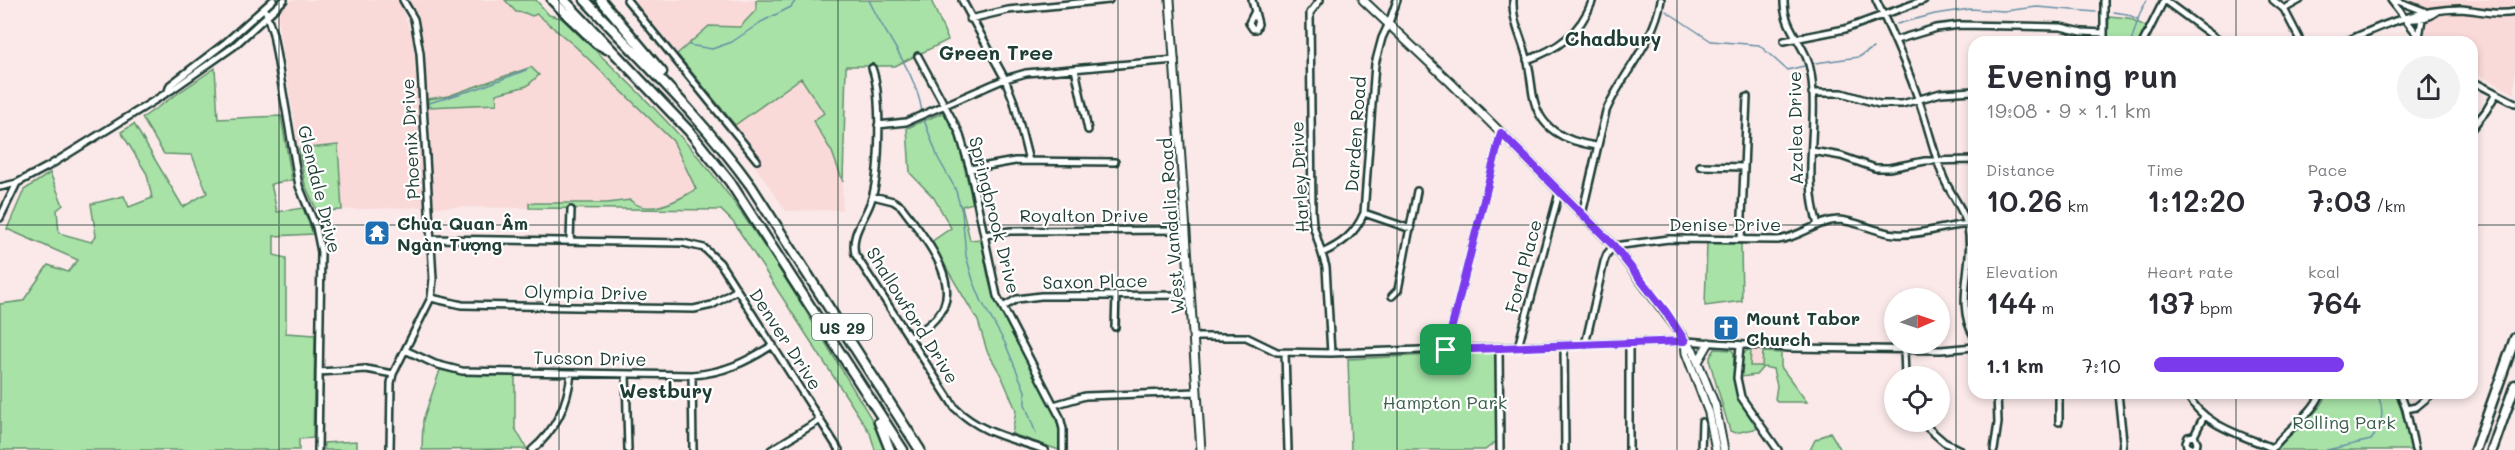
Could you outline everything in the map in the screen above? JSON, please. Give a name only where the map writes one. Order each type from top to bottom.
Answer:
[{"type":"highway","points":[[552,0],[596,43],[614,52]]},
{"type":"highway","name":"US 29","points":[[564,0],[689,131],[730,182],[903,450]]},
{"type":"highway","name":"US 29","points":[[585,0],[681,99],[726,151],[751,186],[920,450]]},
{"type":"highway","points":[[602,0],[673,85],[681,99]]},
{"type":"highway","points":[[2475,450],[2515,338]]},
{"type":"highway","points":[[853,371],[861,393],[883,430],[890,450]]},
{"type":"highway","points":[[2492,450],[2515,385]]},
{"type":"highway","points":[[914,440],[928,450]]},
{"type":"main road","name":"West Vandalia Road","points":[[1170,0],[1184,230],[1195,337],[1201,450]]},
{"type":"main road","points":[[1363,0],[1614,246],[1666,312],[1699,360],[1715,405],[1724,450]]},
{"type":"main road","points":[[1685,341],[1686,353],[1709,413],[1716,450]]},
{"type":"main road","points":[[1699,360],[1709,343]]},
{"type":"street","points":[[168,91],[170,85],[202,62],[273,0]]},
{"type":"street","points":[[0,187],[17,183],[47,167],[168,91],[233,47],[284,0]]},
{"type":"street","name":"Phoenix Drive","points":[[390,450],[393,374],[431,297],[433,279],[420,53],[414,19],[403,0]]},
{"type":"street","points":[[627,0],[757,160]]},
{"type":"street","points":[[962,0],[970,19],[1005,79],[1014,102],[1029,161]]},
{"type":"street","points":[[970,19],[1008,10],[1109,0]]},
{"type":"street","points":[[1252,0],[1254,13]]},
{"type":"street","name":"Harley Drive","points":[[1320,0],[1310,14],[1312,212],[1313,225],[1328,280],[1331,353]]},
{"type":"street","name":"Darden Road","points":[[1322,253],[1339,245],[1352,234],[1364,213],[1375,64],[1396,0]]},
{"type":"street","points":[[1513,0],[1514,20],[1527,60],[1536,109],[1560,137],[1596,146]]},
{"type":"street","points":[[1581,214],[1596,146],[1613,96],[1648,41],[1658,16],[1661,0]]},
{"type":"street","name":"Azalea Drive","points":[[1784,0],[1785,19],[1810,67],[1812,151],[1809,184],[1818,225]]},
{"type":"street","points":[[1876,0],[1896,40],[1919,100],[1944,179],[1968,219]]},
{"type":"street","points":[[1784,41],[1845,29],[1924,0]]},
{"type":"street","points":[[1896,40],[1936,28],[1960,25],[2061,27],[2082,32],[2104,33],[2104,0]]},
{"type":"street","points":[[2146,36],[2164,0],[2213,36]]},
{"type":"street","points":[[2273,0],[2284,9],[2298,36]]},
{"type":"street","points":[[2284,9],[2300,0]]},
{"type":"street","points":[[2393,0],[2425,12]]},
{"type":"street","points":[[2393,0],[2418,36]]},
{"type":"street","points":[[1527,60],[1557,47],[1569,38],[1580,25],[1592,2]]},
{"type":"street","name":"Glendale Drive","points":[[265,9],[273,34],[299,186],[316,227],[321,252],[318,450]]},
{"type":"street","points":[[2360,36],[2425,12],[2457,9],[2496,14],[2515,12]]},
{"type":"street","points":[[2404,19],[2431,17],[2436,12]]},
{"type":"street","points":[[2421,36],[2422,18]]},
{"type":"street","name":"Springbrook Drive","points":[[918,56],[959,132],[970,169],[992,281],[1054,405],[1063,429],[1063,450]]},
{"type":"street","points":[[878,125],[906,122],[1005,79],[1026,73],[1174,60]]},
{"type":"street","name":"Shallowford Drive","points":[[872,68],[876,80],[878,125],[873,196],[867,213],[854,236],[855,254],[950,401],[964,417],[986,431],[1045,450]]},
{"type":"street","points":[[1075,69],[1088,130]]},
{"type":"street","points":[[2478,84],[2515,103]]},
{"type":"street","points":[[1812,93],[1842,93],[1879,104],[1902,104],[1941,93],[1968,91]]},
{"type":"street","points":[[2478,121],[2496,94]]},
{"type":"street","points":[[1741,240],[1747,97]]},
{"type":"street","points":[[1446,350],[1501,133]]},
{"type":"street","points":[[1812,151],[1841,156],[1875,168],[1938,160],[1968,160]]},
{"type":"street","points":[[970,169],[1029,161],[1115,162]]},
{"type":"street","points":[[1700,166],[1744,167]]},
{"type":"street","points":[[0,218],[17,183]]},
{"type":"street","points":[[1392,296],[1398,290],[1417,191]]},
{"type":"street","name":"Ford Place","points":[[1518,347],[1559,193]]},
{"type":"street","points":[[873,196],[893,201],[901,206],[945,274],[946,299],[943,309],[936,319],[909,338]]},
{"type":"street","points":[[430,239],[570,242],[570,210]]},
{"type":"street","points":[[1364,213],[1411,229]]},
{"type":"street","name":"Denise Drive","points":[[1614,246],[1660,239],[1793,238],[1818,225],[1838,220],[1875,231],[1898,234],[1968,224]]},
{"type":"street","name":"Royalton Drive","points":[[984,235],[1010,231],[1184,230]]},
{"type":"street","name":"Denver Drive","points":[[570,242],[683,243],[704,248],[720,263],[839,450]]},
{"type":"street","points":[[1585,345],[1604,262],[1614,246]]},
{"type":"street","points":[[1968,275],[1966,310],[1968,325]]},
{"type":"street","name":"Olympia Drive","points":[[431,297],[462,305],[694,309],[712,305],[737,290]]},
{"type":"street","name":"Saxon Place","points":[[1003,307],[1028,297],[1190,295]]},
{"type":"street","points":[[1115,327],[1116,296]]},
{"type":"street","points":[[1195,337],[1246,337],[1277,352],[1285,353],[1446,350],[1685,341],[1740,346],[1884,350]]},
{"type":"street","points":[[1629,343],[1629,450]]},
{"type":"street","name":"Tucson Drive","points":[[405,350],[429,362],[456,370],[692,375],[714,373],[736,366],[773,345]]},
{"type":"street","points":[[1564,345],[1564,450]]},
{"type":"street","points":[[1740,346],[1737,378],[1741,397],[1778,450]]},
{"type":"street","points":[[1950,348],[1968,347]]},
{"type":"street","points":[[1499,348],[1500,450]]},
{"type":"street","points":[[1285,353],[1288,450]]},
{"type":"street","points":[[319,372],[366,369],[393,374]]},
{"type":"street","points":[[532,450],[560,417],[567,397],[571,373]]},
{"type":"street","points":[[626,374],[628,450]]},
{"type":"street","points":[[692,375],[693,450]]},
{"type":"street","points":[[1054,405],[1084,396],[1197,392]]},
{"type":"street","points":[[1994,450],[1998,423],[1997,399]]},
{"type":"street","points":[[2059,399],[2059,422]]},
{"type":"street","points":[[2119,399],[2122,450]]},
{"type":"street","points":[[2190,399],[2193,406],[2204,416],[2272,449],[2285,432],[2315,406],[2318,399]]},
{"type":"street","points":[[2402,399],[2415,450]]},
{"type":"street","points":[[2406,409],[2416,407],[2426,399]]},
{"type":"street","points":[[2194,436],[2204,416]]},
{"type":"street","points":[[771,450],[820,420]]},
{"type":"street","points":[[1701,450],[1702,422]]},
{"type":"street","points":[[1932,432],[1944,442],[1960,450]]},
{"type":"street","points":[[1939,450],[1944,442]]},
{"type":"street","points":[[540,443],[545,449]]},
{"type":"shaded area","points":[[291,0],[398,0],[400,3],[413,39],[425,207],[342,210],[338,146],[299,149],[277,18],[278,12]]},
{"type":"shaded area","points":[[409,0],[505,0],[516,12],[532,16],[537,14],[576,47],[673,141],[696,189],[675,202],[663,205],[645,206],[620,200],[607,203],[529,203],[529,208],[434,207],[428,107],[496,104],[496,94],[527,86],[428,99],[424,45],[420,27]]},
{"type":"shaded area","points":[[634,0],[756,0],[756,10],[740,27],[709,26],[677,54]]},
{"type":"shaded area","points":[[2401,0],[2515,0],[2515,94],[2478,74],[2478,36],[2428,36]]},
{"type":"shaded area","points":[[800,78],[824,113],[814,121],[832,152],[843,182],[842,210],[786,211],[754,165],[762,159],[735,125]]},
{"type":"shaded area","points":[[1751,351],[1763,352],[1763,367],[1750,366]]},
{"type":"green space","points":[[505,0],[536,0],[549,15],[561,18],[632,85],[677,132],[719,182],[792,289],[877,428],[886,450],[875,450],[870,433],[734,223],[721,210],[529,208],[529,203],[607,203],[630,200],[637,205],[654,207],[672,202],[696,189],[673,141],[576,47],[537,14],[532,16],[516,12]]},
{"type":"green space","points":[[756,0],[931,0],[948,40],[895,66],[846,66],[843,182],[832,152],[813,121],[824,113],[801,78],[735,125],[677,54],[709,26],[740,27],[756,10]]},
{"type":"green space","points":[[2109,16],[2129,18],[2147,27],[2143,36],[2108,36]]},
{"type":"green space","points":[[531,67],[539,75],[527,86],[496,94],[497,104],[428,107],[428,99],[448,96]]},
{"type":"green space","points":[[215,68],[218,119],[281,116],[292,180],[271,184],[277,212],[303,208],[313,234],[274,236],[274,255],[286,258],[286,333],[315,335],[313,438],[299,439],[299,450],[0,450],[0,304],[23,301],[48,265],[68,272],[78,260],[7,229],[24,190],[50,173],[63,205],[57,210],[59,233],[91,242],[96,236],[91,204],[124,196],[129,207],[152,198],[147,174],[121,132],[134,124],[183,207],[207,193],[192,155],[164,154],[142,118]]},
{"type":"green space","points":[[945,113],[957,137],[973,203],[962,206],[970,240],[981,239],[994,298],[1047,397],[1060,435],[1059,450],[1012,434],[1016,410],[1001,375],[987,351],[978,321],[931,242],[951,228],[934,198],[910,173],[907,128]]},
{"type":"green space","points":[[338,145],[342,210],[317,211],[305,185],[299,149]]},
{"type":"green space","points":[[1707,243],[1741,244],[1742,301],[1705,306]]},
{"type":"green space","points":[[1715,349],[1732,350],[1737,394],[1745,410],[1759,428],[1735,433],[1730,431],[1710,363],[1710,357]]},
{"type":"green space","points":[[1747,350],[1751,351],[1750,366],[1762,366],[1763,352],[1781,353],[1781,367],[1807,402],[1778,402],[1775,399],[1777,386],[1773,369],[1763,367],[1756,375],[1741,377],[1743,355]]},
{"type":"green space","name":"Hampton Park","points":[[1495,352],[1497,441],[1485,450],[1351,450],[1348,359]]},
{"type":"green space","points":[[440,370],[464,375],[515,376],[515,428],[527,449],[422,450],[423,420]]},
{"type":"green space","name":"Rolling Park","points":[[2398,399],[2413,450],[2276,450],[2289,435],[2313,415],[2324,400]]},
{"type":"green space","points":[[1830,432],[1841,450],[1810,450],[1815,440]]},
{"type":"green space","points":[[357,441],[357,450],[324,450],[324,443]]},
{"type":"waterway","points":[[689,45],[712,49],[732,42],[761,22],[791,7],[796,0]]},
{"type":"waterway","points":[[869,0],[914,83],[922,112]]},
{"type":"waterway","points":[[2133,36],[2147,0]]},
{"type":"waterway","points":[[1897,24],[1935,14],[1970,9],[2004,11],[2037,7],[2096,12]]},
{"type":"waterway","points":[[1666,11],[1711,41],[1759,45],[1787,70],[1804,66]]},
{"type":"waterway","points":[[2113,12],[2127,14],[2137,19]]},
{"type":"waterway","points":[[1815,63],[1859,57],[1873,48]]},
{"type":"waterway","points":[[429,103],[479,88],[526,70]]},
{"type":"waterway","points":[[923,117],[938,158],[955,188],[962,212],[966,256],[973,280],[982,302],[1005,343],[1025,391],[1025,404],[1036,434]]},
{"type":"waterway","points":[[2327,450],[2371,440],[2382,418],[2379,399]]},
{"type":"place","name":"Chùa Quan Âm Ngàn Tượng","points":[[377,233]]},
{"type":"place","name":"Mount Tabor Church","points":[[1726,328]]},
{"type":"district","name":"Chadbury","points":[[1613,38]]},
{"type":"district","name":"Green Tree","points":[[996,52]]},
{"type":"district","name":"Westbury","points":[[666,390]]},
{"type":"route","points":[[1501,133],[1614,246],[1666,312],[1685,341],[1629,343],[1446,350],[1501,133]]}]
